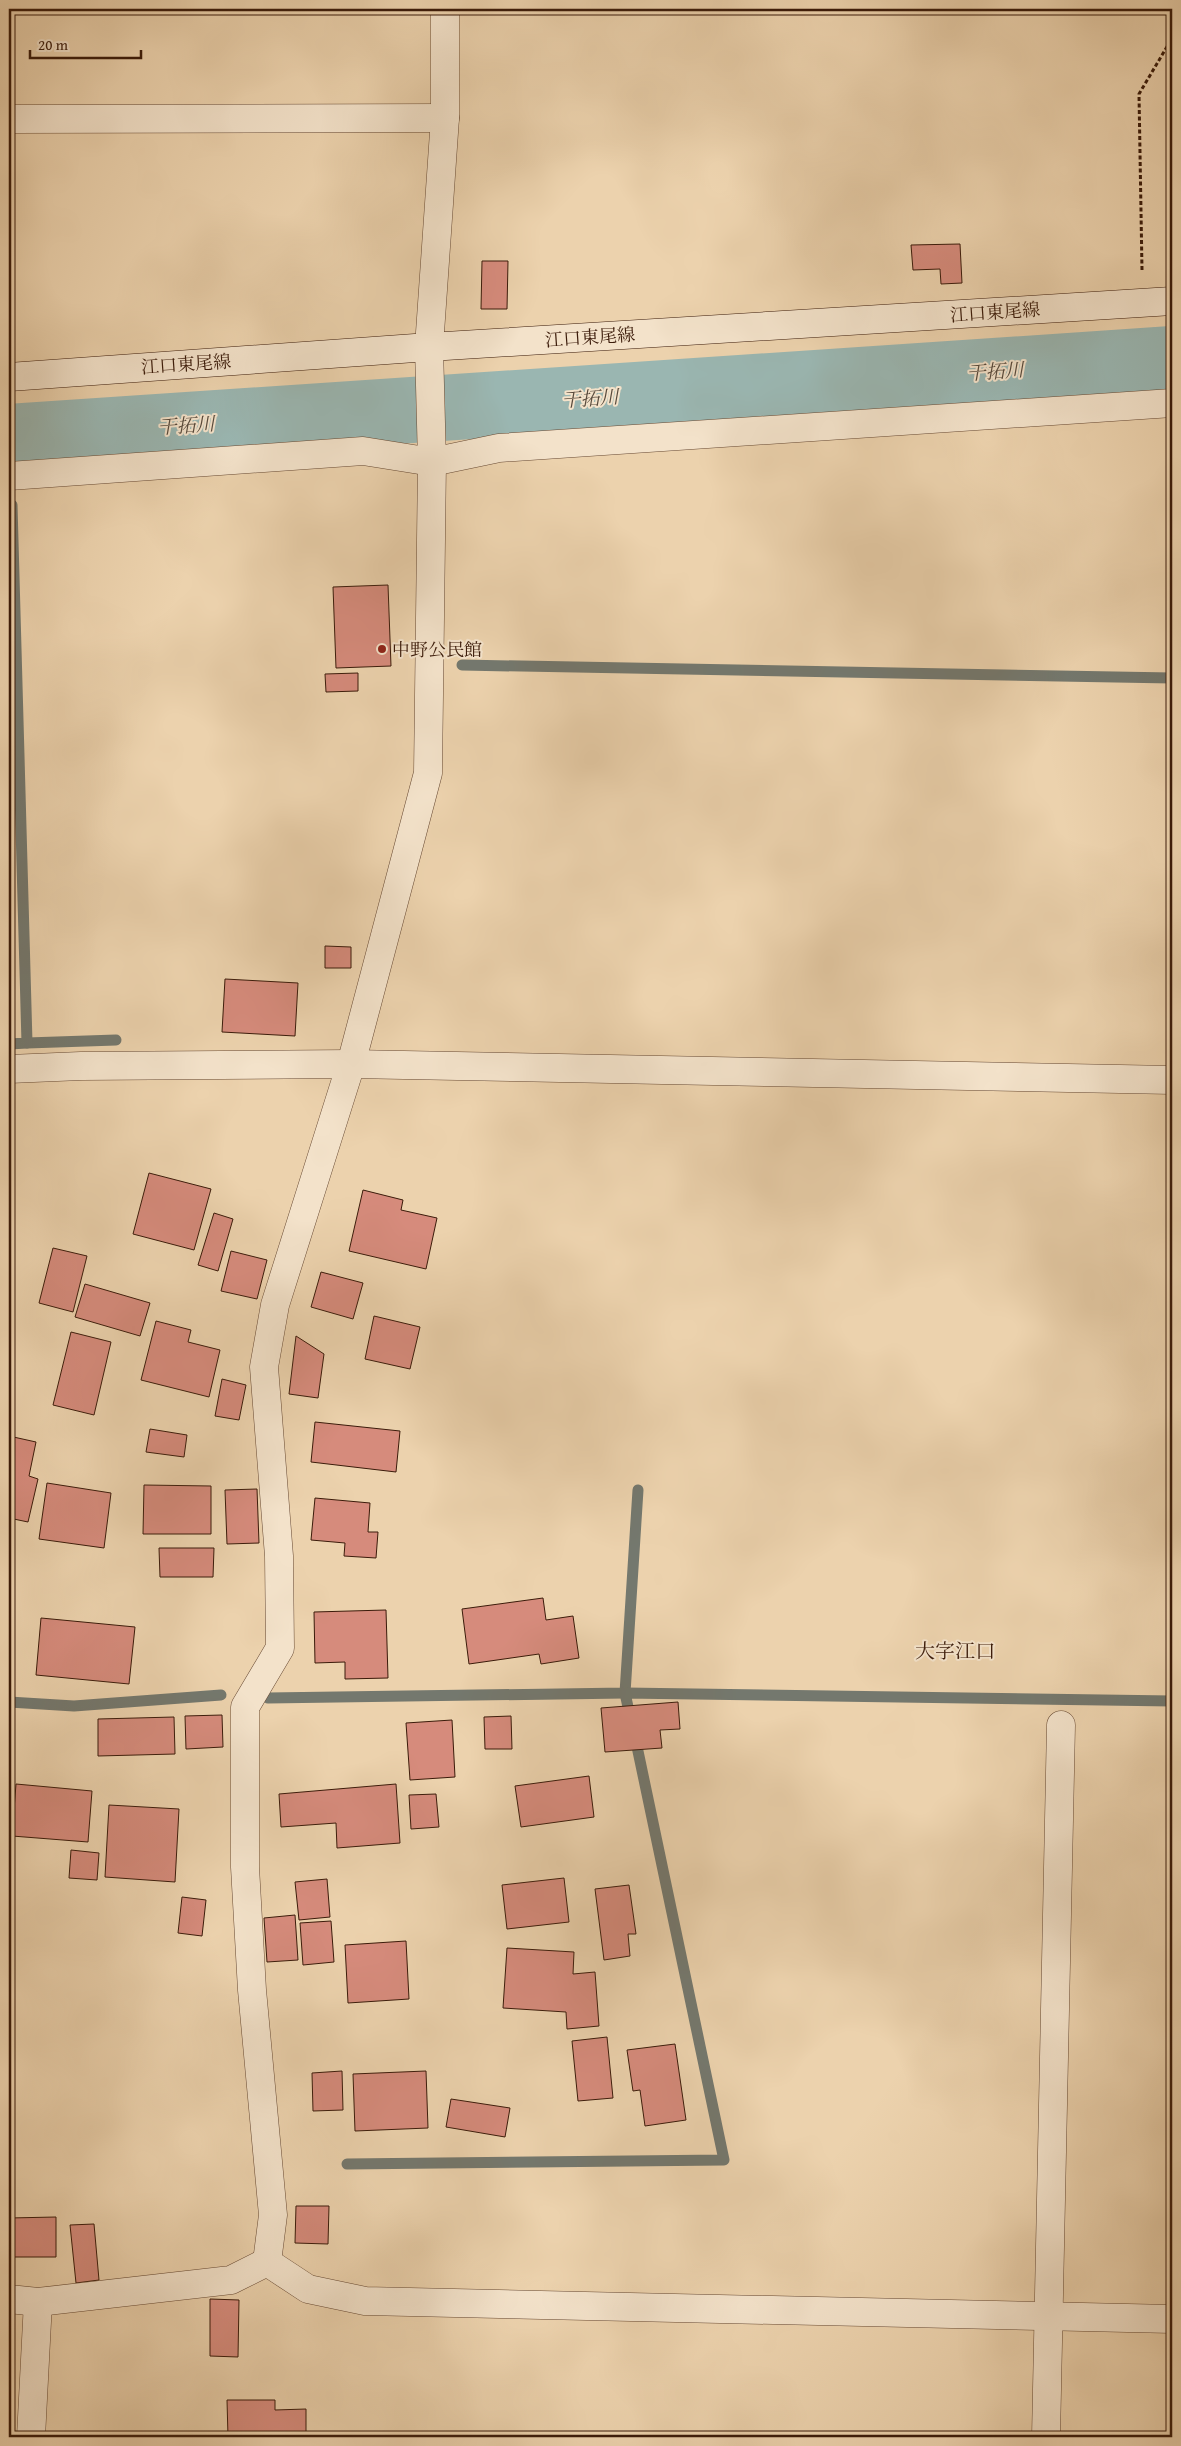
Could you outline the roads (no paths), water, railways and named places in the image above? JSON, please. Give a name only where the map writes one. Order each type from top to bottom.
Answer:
[{"type":"street","points":[[267,2262],[274,2215],[252,1990],[245,1867],[245,1707],[280,1648],[278,1556],[264,1367],[275,1304],[351,1064],[428,773],[432,462],[430,347],[445,118],[445,9]]},
{"type":"street","points":[[9,119],[445,118]]},
{"type":"street","name":"江口東尾線","points":[[9,377],[430,347],[1172,301]]},
{"type":"street","points":[[9,476],[362,451],[432,462],[498,448],[1172,403]]},
{"type":"street","points":[[9,1068],[351,1064],[1172,1080]]},
{"type":"street","points":[[1046,2437],[1061,1725]]},
{"type":"street","points":[[9,2299],[38,2302],[231,2280],[267,2262]]},
{"type":"street","points":[[267,2262],[308,2289],[365,2301],[1172,2319]]},
{"type":"street","points":[[31,2437],[38,2302]]},
{"type":"waterway","name":"干拓川","points":[[9,437],[1172,359]]},
{"type":"waterway","points":[[9,1044],[27,1043],[12,505]]},
{"type":"waterway","points":[[462,665],[1172,678]]},
{"type":"waterway","points":[[27,1043],[116,1040]]},
{"type":"waterway","points":[[268,1698],[625,1693],[638,1490]]},
{"type":"waterway","points":[[631,1721],[625,1693],[1172,1701]]},
{"type":"waterway","points":[[9,1702],[74,1706],[221,1695]]},
{"type":"waterway","points":[[347,2164],[724,2160],[635,1737]]},
{"type":"place","name":"中野公民館","points":[[382,649]]},
{"type":"district","name":"大字江口","points":[[955,1650]]}]
